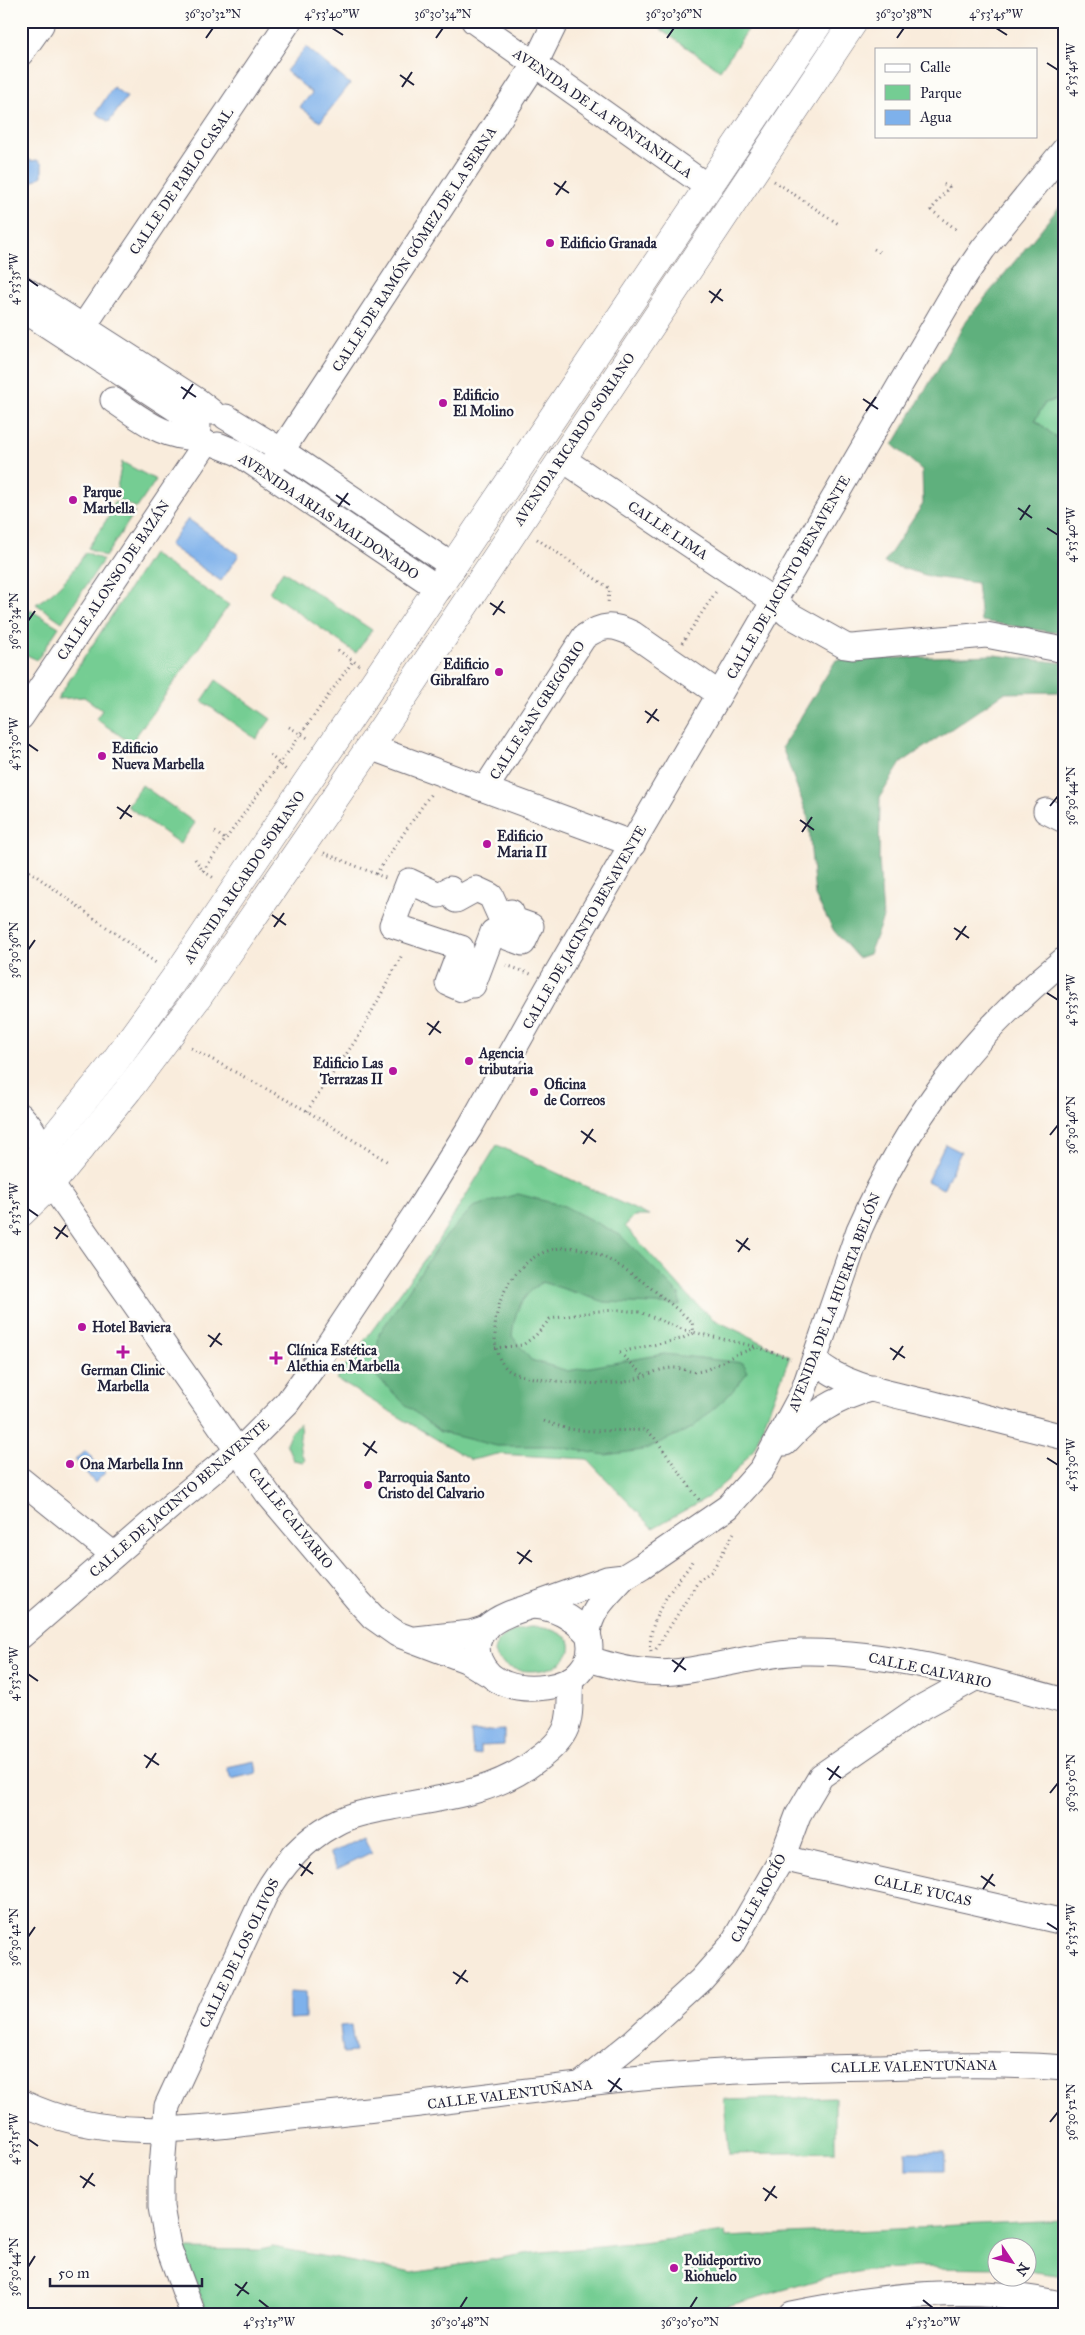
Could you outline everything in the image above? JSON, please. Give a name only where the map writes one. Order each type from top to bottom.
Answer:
[{"type":"main road","name":"AVENIDA RICARDO SORIANO","points":[[21,1178],[44,1152],[110,1068],[177,975],[448,580],[820,21]]},
{"type":"main road","name":"AVENIDA RICARDO SORIANO","points":[[21,1213],[51,1184],[128,1090],[192,1005],[370,747],[853,23]]},
{"type":"main road","points":[[448,580],[490,565]]},
{"type":"main road","name":"AVENIDA RICARDO SORIANO","points":[[293,858],[306,817],[448,605],[448,580]]},
{"type":"main road","points":[[21,1187],[41,1183],[51,1184]]},
{"type":"street","name":"CALLE DE PABLO CASAL","points":[[78,334],[289,21]]},
{"type":"street","name":"AVENIDA DE LA FONTANILLA","points":[[474,21],[708,187]]},
{"type":"street","name":"CALLE DE RAMÓN GÓMEZ DE LA SERNA","points":[[267,473],[534,64],[556,21]]},
{"type":"street","points":[[21,53],[41,25]]},
{"type":"street","name":"CALLE DE JACINTO BENAVENTE","points":[[21,1636],[237,1451],[287,1403],[356,1304],[470,1127],[548,988],[959,284],[983,249],[1064,150]]},
{"type":"street","name":"AVENIDA ARIAS MALDONADO","points":[[21,286],[78,334],[267,473],[448,580]]},
{"type":"street","name":"AVENIDA ARIAS MALDONADO","points":[[21,308],[78,334]]},
{"type":"street","points":[[113,400],[164,432],[184,438],[210,430]]},
{"type":"street","name":"AVENIDA ARIAS MALDONADO","points":[[210,430],[282,451],[448,580]]},
{"type":"street","name":"CALLE ALONSO DE BAZÁN","points":[[21,717],[210,430]]},
{"type":"street","name":"CALLE LIMA","points":[[562,458],[774,601],[788,614],[845,646],[852,647],[986,635],[1064,650]]},
{"type":"street","name":"CALLE SAN GREGORIO","points":[[486,789],[584,637],[595,630],[606,626],[618,627],[633,634],[719,694]]},
{"type":"street","points":[[370,747],[633,844]]},
{"type":"street","points":[[409,881],[439,895],[450,889],[456,900],[476,889],[491,896],[500,916],[510,912],[514,920],[530,926],[524,943],[492,932],[473,985],[467,982],[462,989],[448,983],[461,948],[392,925],[409,881]]},
{"type":"street","name":"AVENIDA DE LA HUERTA BELÓN","points":[[588,1634],[589,1621],[595,1609],[624,1577],[728,1507],[762,1469],[803,1392],[859,1230],[878,1187],[917,1120],[945,1079],[968,1052],[1035,983],[1064,960]]},
{"type":"street","points":[[21,1116],[34,1128],[44,1152],[51,1184]]},
{"type":"street","name":"CALLE CALVARIO","points":[[51,1184],[268,1494],[361,1604],[385,1627],[409,1639],[454,1655],[487,1673]]},
{"type":"street","points":[[814,1363],[836,1376],[873,1388],[1064,1437]]},
{"type":"street","points":[[762,1469],[796,1430],[828,1405],[845,1396],[873,1388]]},
{"type":"street","points":[[21,1480],[114,1555]]},
{"type":"street","name":"AVENIDA DE LA HUERTA BELÓN","points":[[532,1606],[607,1579],[624,1577]]},
{"type":"street","points":[[532,1606],[545,1607],[561,1612],[588,1634],[590,1649],[588,1659],[579,1674],[571,1679],[551,1686],[526,1688],[503,1683],[487,1673],[476,1654],[480,1636],[487,1628],[508,1614],[532,1606]]},
{"type":"street","points":[[409,1639],[471,1633],[487,1628]]},
{"type":"street","name":"CALLE CALVARIO","points":[[588,1659],[638,1671],[673,1672],[781,1654],[832,1653],[902,1661],[1064,1701]]},
{"type":"street","name":"CALLE ROCÍO","points":[[580,2085],[633,2042],[702,1980],[732,1946],[782,1858],[798,1815],[821,1776],[915,1712],[975,1678]]},
{"type":"street","name":"CALLE DE LOS OLIVOS","points":[[193,2314],[168,2246],[161,2207],[164,2129],[167,2106],[264,1897],[277,1874],[292,1855],[311,1838],[335,1823],[356,1814],[467,1794],[491,1787],[530,1766],[547,1752],[566,1729],[571,1679]]},
{"type":"street","name":"CALLE YUCAS","points":[[782,1858],[1064,1922]]},
{"type":"street","name":"CALLE VALENTUÑANA","points":[[21,2102],[50,2114],[116,2129],[164,2129],[369,2110],[580,2085],[761,2069],[998,2064],[1064,2068]]},
{"type":"street","points":[[793,2314],[892,2298],[961,2294],[1026,2298],[1064,2305]]},
{"type":"path","points":[[772,180],[840,225]]},
{"type":"path","points":[[944,184],[949,187],[930,210],[957,230]]},
{"type":"path","points":[[874,249],[881,253]]},
{"type":"path","points":[[532,536],[609,588]]},
{"type":"path","points":[[681,644],[721,583]]},
{"type":"path","points":[[203,871],[280,766],[353,661],[338,650]]},
{"type":"path","points":[[289,727],[302,734]]},
{"type":"path","points":[[270,755],[280,766]]},
{"type":"path","points":[[376,874],[436,788]]},
{"type":"path","points":[[215,832],[226,840]]},
{"type":"path","points":[[195,860],[203,871],[217,880]]},
{"type":"path","points":[[21,865],[157,964]]},
{"type":"path","points":[[307,1111],[360,1034],[402,955]]},
{"type":"path","points":[[506,965],[531,974]]},
{"type":"path","points":[[191,1048],[307,1111],[388,1162]]},
{"type":"path","points":[[694,1333],[692,1322],[631,1274],[591,1252],[575,1248],[560,1248],[536,1258],[512,1275],[502,1292],[494,1326],[495,1348],[507,1370],[521,1376],[587,1385],[625,1382],[658,1370],[674,1368],[692,1372],[701,1371],[757,1347]]},
{"type":"path","points":[[495,1348],[523,1345],[536,1335],[550,1319],[597,1311],[640,1312],[694,1333],[757,1347],[814,1363]]},
{"type":"path","points":[[645,1376],[620,1352],[681,1339],[694,1333]]},
{"type":"path","points":[[544,1421],[568,1429],[590,1432],[646,1430],[654,1438],[704,1506]]},
{"type":"path","points":[[694,1558],[666,1599],[657,1616],[650,1645],[651,1656],[699,1580],[712,1570],[736,1530]]},
{"type":"green space","points":[[648,21],[754,21],[720,70]]},
{"type":"green space","points":[[1064,201],[1064,397],[1045,403],[1035,420],[1064,444],[1064,634],[981,621],[977,583],[932,577],[884,563],[923,504],[922,470],[893,445],[966,321]]},
{"type":"green space","points":[[1064,397],[1064,444],[1035,420],[1045,403]]},
{"type":"green space","points":[[122,462],[156,480],[137,508],[115,498]]},
{"type":"green space","points":[[114,502],[135,512],[105,557],[88,548],[109,516]]},
{"type":"green space","points":[[86,552],[103,560],[62,622],[36,604],[64,581]]},
{"type":"green space","points":[[152,554],[229,605],[131,743],[96,719],[102,710],[84,697],[57,699]]},
{"type":"green space","points":[[283,571],[372,630],[356,653],[269,592]]},
{"type":"green space","points":[[30,610],[59,627],[37,660],[21,652]]},
{"type":"green space","points":[[994,655],[1064,663],[1064,692],[1004,693],[901,763],[880,797],[879,859],[883,918],[869,954],[858,958],[834,931],[815,896],[808,817],[782,747],[836,660]]},
{"type":"green space","points":[[216,680],[271,719],[256,739],[202,701]]},
{"type":"green space","points":[[142,785],[195,823],[180,844],[127,806]]},
{"type":"green space","points":[[497,1145],[649,1216],[634,1216],[625,1226],[689,1297],[713,1319],[790,1356],[754,1449],[730,1478],[708,1497],[653,1528],[587,1459],[498,1454],[471,1460],[336,1379],[436,1244]]},
{"type":"green space","points":[[518,1194],[564,1206],[620,1235],[679,1294],[680,1305],[605,1302],[542,1282],[528,1294],[520,1305],[512,1336],[531,1360],[568,1371],[664,1354],[743,1363],[748,1372],[729,1395],[692,1428],[643,1450],[605,1455],[553,1446],[497,1446],[440,1432],[407,1406],[374,1374],[379,1334],[441,1242],[473,1207]]},
{"type":"green space","points":[[299,1423],[300,1449],[305,1460],[303,1462],[293,1460],[286,1443],[291,1432]]},
{"type":"green space","points":[[530,1627],[551,1630],[569,1640],[570,1651],[564,1660],[554,1666],[541,1670],[527,1671],[513,1669],[502,1663],[494,1653],[498,1642],[502,1637],[513,1631]]},
{"type":"green space","points":[[835,2097],[835,2152],[729,2154],[724,2100]]},
{"type":"green space","name":"Polideportivo Riohuelo","points":[[1064,2221],[1064,2276],[1038,2272],[1038,2238],[988,2238],[988,2268],[915,2267],[868,2270],[821,2279],[700,2314],[207,2314],[183,2249],[259,2250],[273,2247],[412,2273],[531,2253],[642,2243],[725,2232],[726,2237]]},
{"type":"water","points":[[306,47],[350,84],[320,122],[300,107],[312,93],[286,71]]},
{"type":"water","points":[[113,87],[127,97],[109,122],[96,113]]},
{"type":"water","points":[[21,156],[31,161],[37,160],[42,164],[42,176],[31,183],[21,179]]},
{"type":"water","points":[[188,519],[239,555],[221,581],[169,545]]},
{"type":"water","points":[[945,1144],[961,1152],[943,1189],[927,1181]]},
{"type":"water","points":[[86,1451],[105,1473],[95,1483],[75,1460]]},
{"type":"water","points":[[504,1730],[504,1745],[480,1746],[480,1754],[473,1755],[471,1732]]},
{"type":"water","points":[[255,1761],[257,1773],[231,1779],[227,1767]]},
{"type":"water","points":[[365,1836],[372,1852],[337,1869],[329,1853]]},
{"type":"water","points":[[289,1992],[305,1993],[305,2018],[289,2019]]},
{"type":"water","points":[[351,2025],[355,2052],[343,2053],[340,2026]]},
{"type":"water","points":[[906,2152],[945,2152],[945,2170],[906,2170]]},
{"type":"place","name":"Edificio Granada","points":[[550,243]]},
{"type":"place","name":"Edificio El Molino","points":[[443,403]]},
{"type":"place","name":"Parque Marbella","points":[[73,500]]},
{"type":"place","name":"Edificio Gibralfaro","points":[[499,672]]},
{"type":"place","name":"Edificio Nueva Marbella","points":[[102,756]]},
{"type":"place","name":"Edificio Maria II","points":[[487,844]]},
{"type":"place","name":"Agencia tributaria","points":[[469,1061]]},
{"type":"place","name":"Edificio Las Terrazas II","points":[[393,1071]]},
{"type":"place","name":"Oficina de Correos","points":[[534,1092]]},
{"type":"place","name":"Hotel Baviera","points":[[82,1327]]},
{"type":"place","name":"German Clinic Marbella","points":[[123,1352]]},
{"type":"place","name":"Clínica Estética Alethia en Marbella","points":[[276,1358]]},
{"type":"place","name":"Ona Marbella Inn","points":[[70,1464]]},
{"type":"place","name":"Parroquia Santo Cristo del Calvario","points":[[368,1485]]},
{"type":"place","name":"Polideportivo Riohuelo","points":[[674,2268]]}]
